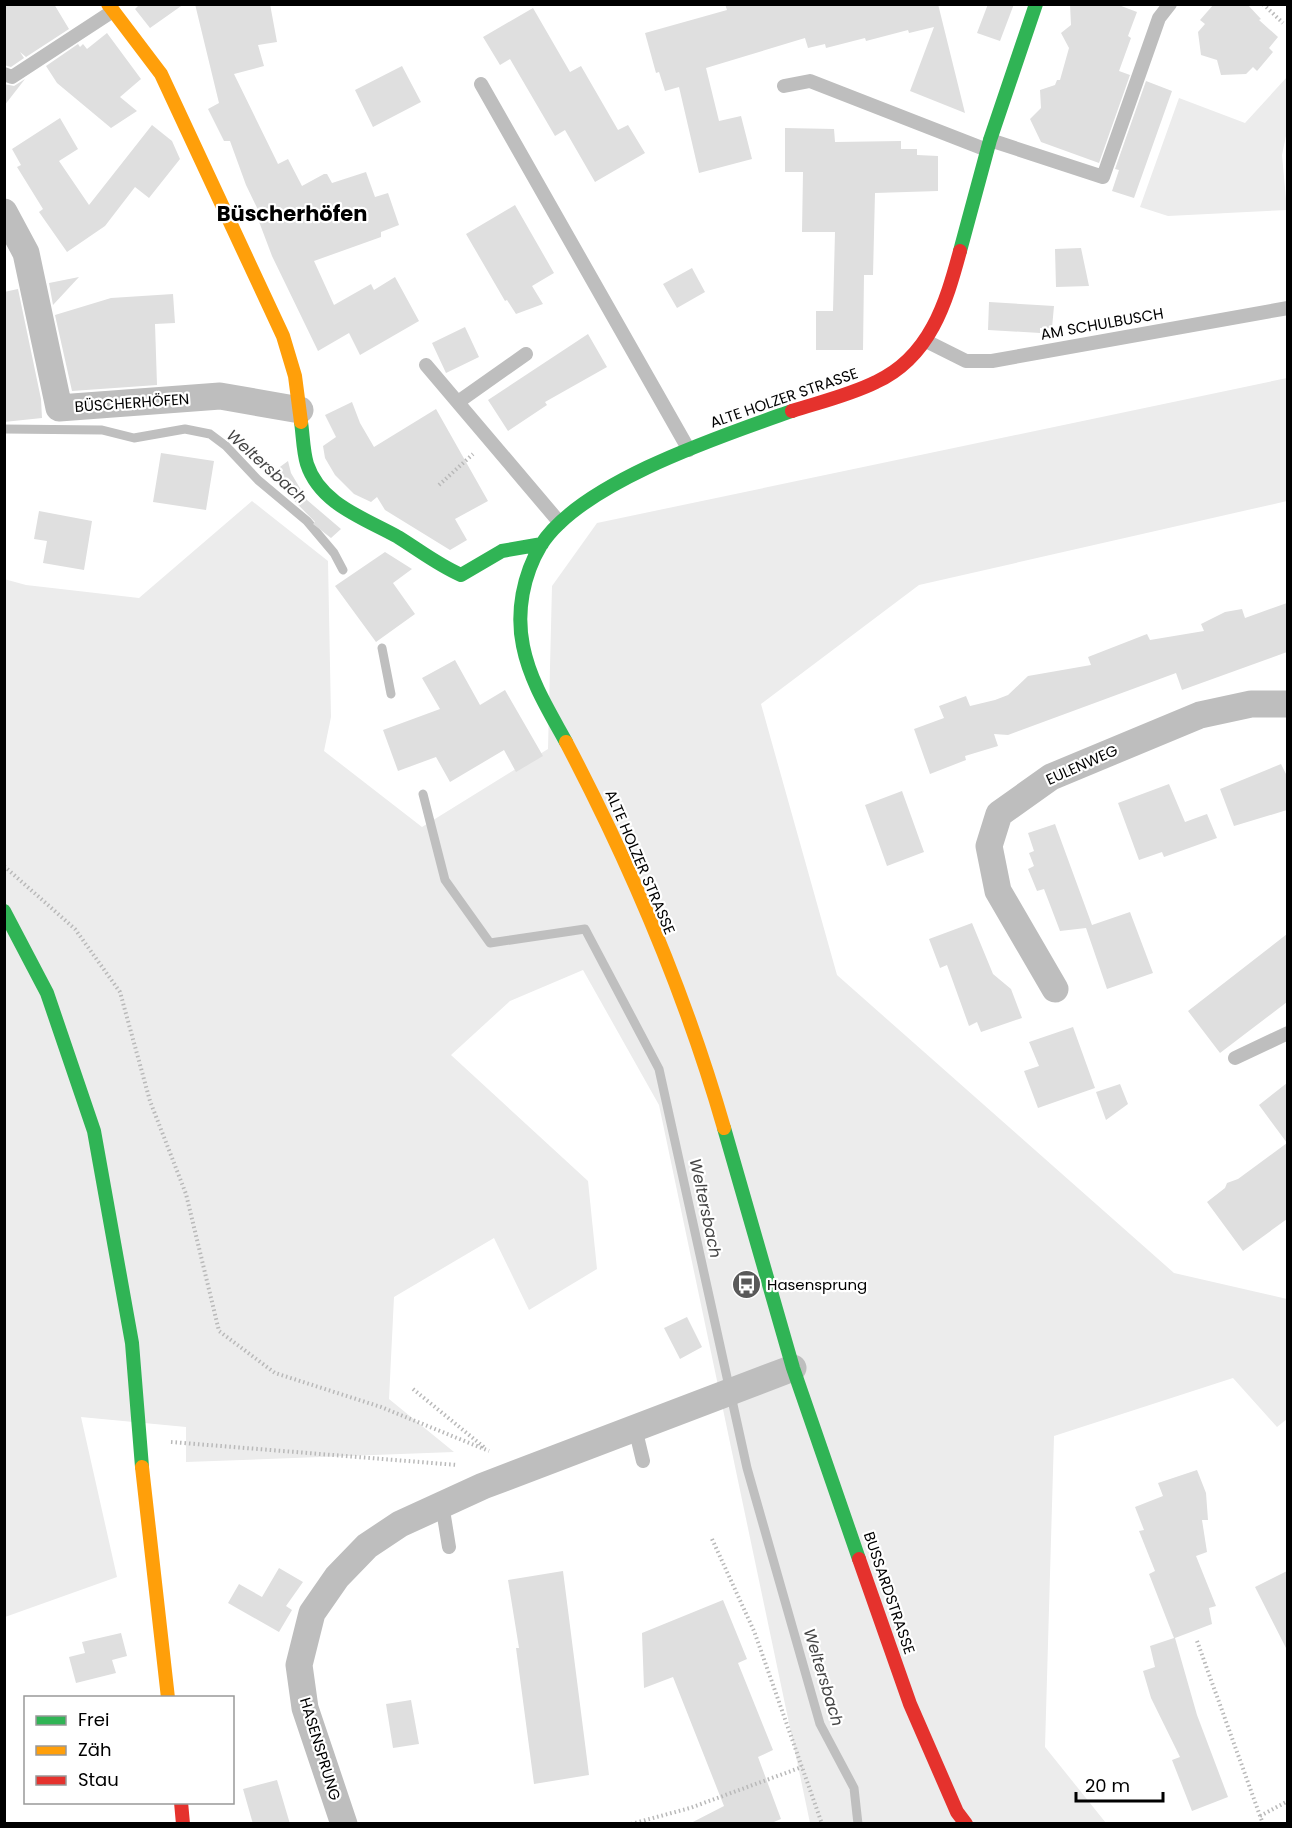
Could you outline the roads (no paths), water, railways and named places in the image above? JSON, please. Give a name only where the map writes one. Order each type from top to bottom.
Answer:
[{"type":"street","name":"ALTE HOLZER STRASSE","points":[[793,1368],[703,1054],[608,822],[534,682],[523,645],[521,608],[526,575],[542,544],[560,523],[583,505],[625,480],[689,450],[744,428],[877,382],[908,360],[926,341],[946,302],[989,145],[1036,4]]},
{"type":"street","points":[[111,8],[161,74],[283,336],[295,376],[307,464],[320,487],[343,508],[399,538],[442,567],[461,575],[502,551],[542,544]]},
{"type":"street","name":"BÜSCHERHÖFEN","points":[[4,212],[26,253],[59,408],[220,396],[300,410]]},
{"type":"street","name":"EULENWEG","points":[[1055,989],[998,891],[989,846],[999,814],[1051,777],[1200,715],[1251,704],[1287,704]]},
{"type":"street","points":[[4,911],[47,993],[94,1131],[132,1342],[140,1450],[168,1696]]},
{"type":"street","name":"HASENSPRUNG","points":[[344,1824],[304,1708],[298,1665],[312,1613],[337,1577],[367,1546],[400,1524],[483,1486],[793,1368]]},
{"type":"street","name":"BUSSARDSTRASSE","points":[[793,1368],[910,1704],[957,1812],[966,1824]]},
{"type":"street","points":[[181,1804],[183,1824]]},
{"type":"lane","points":[[784,86],[810,81],[989,145],[1103,177],[1159,18],[1170,4]]},
{"type":"lane","points":[[4,74],[12,77],[111,8]]},
{"type":"lane","points":[[482,84],[689,450]]},
{"type":"lane","name":"AM SCHULBUSCH","points":[[926,341],[966,361],[992,361],[1287,308]]},
{"type":"lane","points":[[458,402],[526,354]]},
{"type":"lane","points":[[426,365],[560,523]]},
{"type":"lane","points":[[1235,1058],[1287,1033]]},
{"type":"lane","points":[[634,1428],[642,1461]]},
{"type":"lane","points":[[442,1504],[449,1547]]},
{"type":"waterway","name":"Weltersbach","points":[[4,429],[102,430],[134,438],[185,429],[210,434],[226,446],[258,480],[307,521],[334,553],[343,570]]},
{"type":"waterway","name":"Weltersbach","points":[[382,648],[391,694]]},
{"type":"waterway","name":"Weltersbach","points":[[423,794],[445,880],[490,943],[585,929],[659,1069],[747,1468],[820,1724],[854,1788],[858,1824]]},
{"type":"place","name":"Hasensprung","points":[[746,1285]]},
{"type":"district","name":"Büscherhöfen","points":[[292,214]]}]
